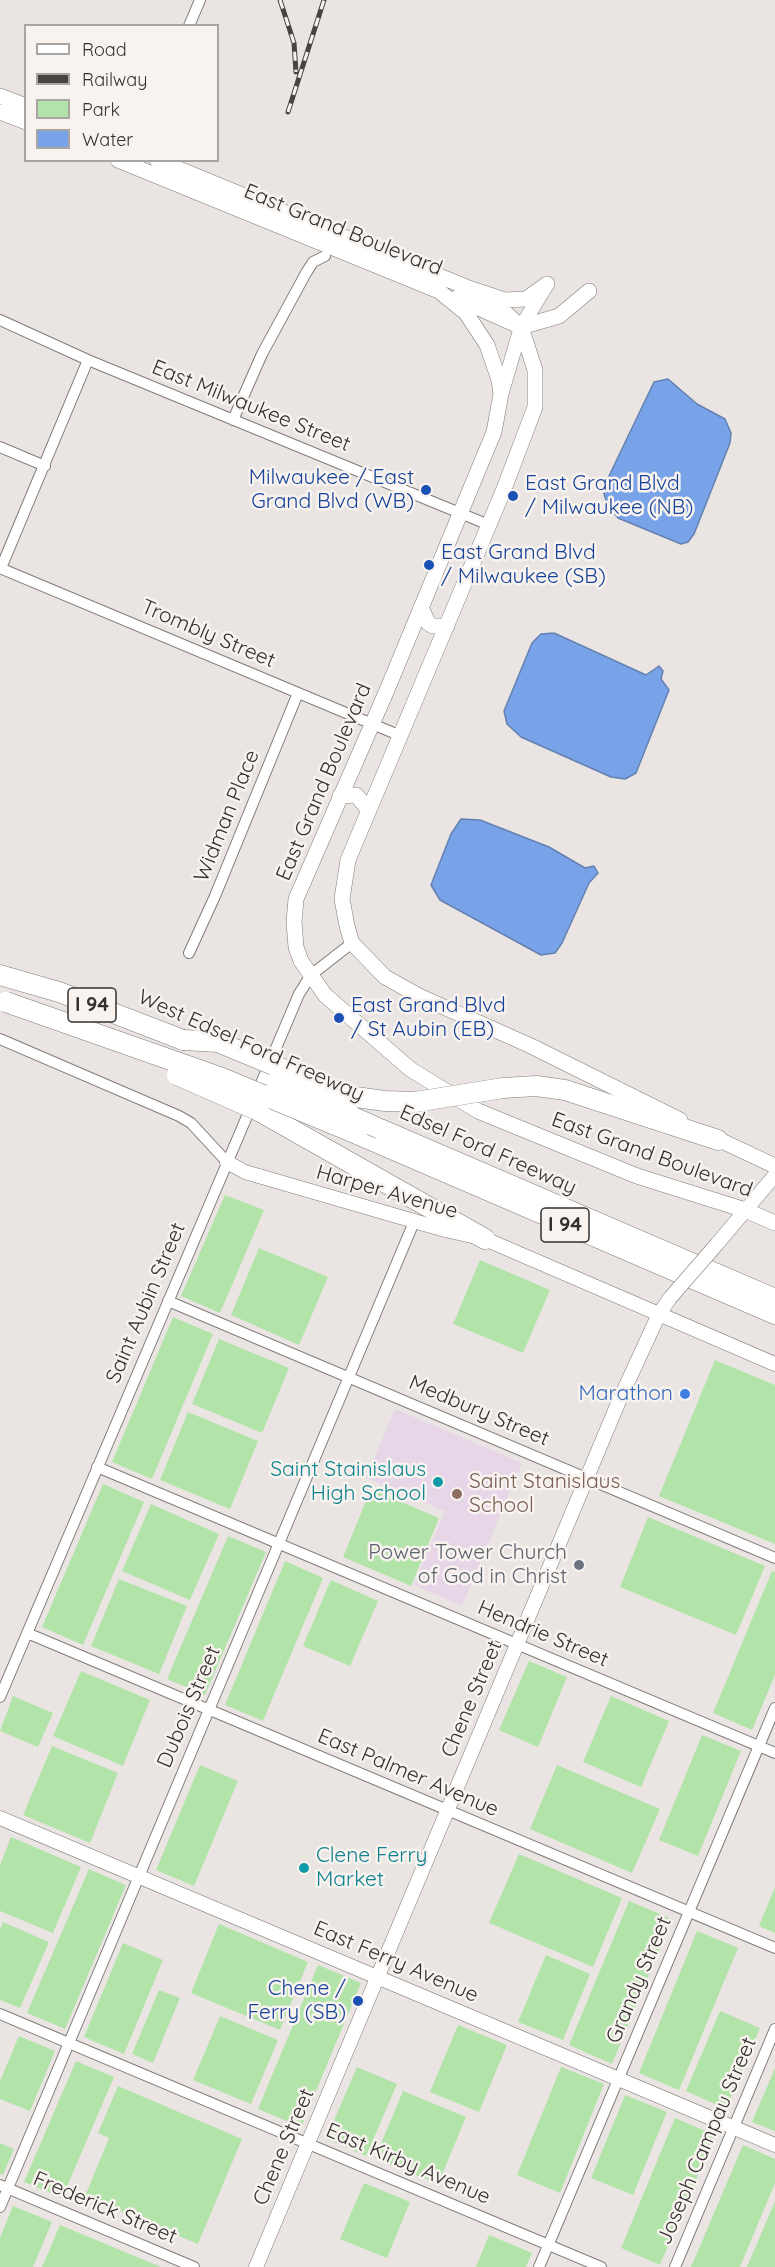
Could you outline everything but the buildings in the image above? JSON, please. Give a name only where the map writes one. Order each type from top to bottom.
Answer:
[{"type":"highway","name":"West Edsel Ford Freeway","points":[[0,975],[59,992],[183,1040],[380,1129]]},
{"type":"highway","points":[[3,1001],[259,1111],[485,1239]]},
{"type":"highway","name":"Edsel Ford Freeway","points":[[3,1001],[222,1078],[775,1314]]},
{"type":"highway","points":[[183,1040],[218,1042],[348,1096],[415,1102],[503,1088],[536,1086],[565,1090],[718,1140]]},
{"type":"highway","name":"Edsel Ford Freeway","points":[[380,1129],[775,1299]]},
{"type":"main road","points":[[0,96],[24,105]]},
{"type":"main road","points":[[0,112],[24,121]]},
{"type":"main road","name":"East Grand Boulevard","points":[[125,162],[172,175],[388,254],[466,287]]},
{"type":"main road","name":"East Grand Boulevard","points":[[159,162],[172,175],[378,268],[439,291],[466,313],[487,345],[501,394],[497,422],[487,447],[372,724],[296,899],[294,922],[296,946],[311,975],[325,995],[410,1069],[478,1111],[637,1176],[745,1210],[775,1222]]},
{"type":"main road","points":[[466,287],[505,300],[516,300],[534,295],[547,284]]},
{"type":"main road","points":[[352,943],[345,915],[343,882],[348,860],[526,436],[535,407],[536,380],[533,359],[521,327],[497,305],[466,287]]},
{"type":"main road","points":[[439,291],[521,327],[559,316],[589,291]]},
{"type":"main road","points":[[421,607],[428,623],[440,627],[447,626]]},
{"type":"main road","points":[[340,796],[356,795],[369,810]]},
{"type":"main road","name":"East Grand Boulevard","points":[[352,943],[385,977],[419,996],[531,1046],[718,1140],[775,1166]]},
{"type":"street","points":[[190,24],[200,0]]},
{"type":"street","points":[[233,420],[262,354],[306,273],[313,262],[325,256]]},
{"type":"street","points":[[501,394],[521,327],[547,284]]},
{"type":"street","name":"East Milwaukee Street","points":[[0,320],[88,360],[489,525]]},
{"type":"street","points":[[0,568],[88,360]]},
{"type":"street","points":[[0,447],[45,466]]},
{"type":"street","name":"Trombly Street","points":[[0,568],[400,736]]},
{"type":"street","name":"Widman Place","points":[[189,954],[298,693]]},
{"type":"street","name":"Saint Aubin Street","points":[[0,1697],[298,994],[311,975],[352,943]]},
{"type":"street","name":"Harper Avenue","points":[[0,1039],[179,1116],[191,1124],[227,1162],[245,1173],[414,1222],[485,1239],[775,1364]]},
{"type":"street","name":"Chene Street","points":[[256,2267],[659,1314],[670,1298],[775,1176]]},
{"type":"street","name":"Dubois Street","points":[[0,2207],[4,2187],[69,2043],[140,1876],[414,1222]]},
{"type":"street","name":"Medbury Street","points":[[168,1301],[775,1558]]},
{"type":"street","name":"Hendrie Street","points":[[97,1467],[775,1752]]},
{"type":"street","name":"East Palmer Avenue","points":[[27,1633],[775,1948]]},
{"type":"street","name":"Grandy Street","points":[[539,2267],[775,1708]]},
{"type":"street","name":"East Ferry Avenue","points":[[0,1818],[775,2145]]},
{"type":"street","name":"East Kirby Avenue","points":[[0,2014],[601,2267]]},
{"type":"street","name":"Joseph Campau Street","points":[[675,2267],[775,2029]]},
{"type":"street","name":"Frederick Street","points":[[4,2187],[194,2267]]},
{"type":"shaded area","name":"Saint Stanislaus School","points":[[395,1409],[522,1463],[462,1606],[414,1585],[445,1511],[366,1478]]},
{"type":"green space","points":[[225,1195],[264,1210],[220,1313],[181,1296]]},
{"type":"green space","points":[[259,1248],[328,1277],[299,1345],[231,1315]]},
{"type":"green space","points":[[480,1260],[550,1290],[523,1353],[453,1324]]},
{"type":"green space","points":[[173,1317],[213,1334],[152,1479],[112,1462]]},
{"type":"green space","points":[[219,1339],[289,1368],[262,1433],[192,1404]]},
{"type":"green space","points":[[715,1360],[775,1385],[775,1544],[659,1496]]},
{"type":"green space","points":[[188,1412],[258,1441],[230,1509],[160,1480]]},
{"type":"green space","points":[[103,1484],[144,1502],[83,1645],[42,1627]]},
{"type":"green space","points":[[371,1489],[439,1518],[411,1586],[343,1557]]},
{"type":"green space","points":[[151,1504],[219,1534],[190,1600],[122,1571]]},
{"type":"green space","points":[[648,1517],[765,1566],[736,1635],[620,1587]]},
{"type":"green space","points":[[228,1536],[266,1552],[205,1695],[167,1679]]},
{"type":"green space","points":[[285,1561],[323,1578],[263,1721],[225,1705]]},
{"type":"green space","points":[[772,1571],[775,1572],[775,1675],[752,1730],[713,1713]]},
{"type":"green space","points":[[119,1579],[187,1606],[159,1674],[91,1646]]},
{"type":"green space","points":[[331,1580],[378,1601],[350,1666],[303,1646]]},
{"type":"green space","points":[[529,1661],[567,1677],[538,1747],[499,1730]]},
{"type":"green space","points":[[81,1671],[150,1700],[123,1766],[53,1736]]},
{"type":"green space","points":[[13,1696],[53,1713],[38,1747],[0,1731]]},
{"type":"green space","points":[[611,1696],[669,1721],[641,1787],[583,1762]]},
{"type":"green space","points":[[702,1735],[741,1751],[698,1856],[659,1840]]},
{"type":"green space","points":[[52,1746],[118,1773],[90,1843],[23,1815]]},
{"type":"green space","points":[[200,1765],[238,1781],[194,1886],[156,1870]]},
{"type":"green space","points":[[557,1765],[660,1809],[632,1873],[530,1829]]},
{"type":"green space","points":[[11,1837],[81,1867],[53,1933],[0,1911],[0,1865]]},
{"type":"green space","points":[[519,1854],[622,1898],[593,1967],[489,1923]]},
{"type":"green space","points":[[89,1869],[126,1885],[65,2029],[27,2013]]},
{"type":"green space","points":[[775,1887],[775,1933],[759,1926]]},
{"type":"green space","points":[[629,1901],[672,1919],[612,2064],[569,2045]]},
{"type":"green space","points":[[3,1922],[49,1942],[20,2008],[0,2000],[0,1930]]},
{"type":"green space","points":[[219,1924],[308,1962],[280,2030],[191,1993]]},
{"type":"green space","points":[[697,1931],[738,1948],[679,2090],[639,2073]]},
{"type":"green space","points":[[123,1943],[163,1960],[124,2054],[84,2037]]},
{"type":"green space","points":[[546,1955],[590,1974],[563,2040],[518,2022]]},
{"type":"green space","points":[[318,1965],[361,1983],[301,2127],[258,2109]]},
{"type":"green space","points":[[159,1990],[180,1998],[153,2063],[132,2054]]},
{"type":"green space","points":[[720,2011],[760,2028],[726,2109],[686,2091]]},
{"type":"green space","points":[[220,2016],[278,2040],[251,2104],[193,2080]]},
{"type":"green space","points":[[458,2025],[507,2045],[479,2112],[430,2092]]},
{"type":"green space","points":[[19,2036],[55,2051],[30,2111],[0,2099],[0,2081]]},
{"type":"green space","points":[[76,2061],[114,2077],[62,2198],[24,2182]]},
{"type":"green space","points":[[357,2067],[397,2084],[366,2156],[326,2139]]},
{"type":"green space","points":[[561,2067],[604,2084],[560,2193],[517,2175]]},
{"type":"green space","points":[[775,2068],[775,2131],[752,2122]]},
{"type":"green space","points":[[118,2086],[242,2139],[198,2244],[85,2196],[109,2138],[98,2133]]},
{"type":"green space","points":[[403,2091],[466,2117],[438,2184],[375,2158]]},
{"type":"green space","points":[[625,2095],[667,2112],[633,2195],[591,2178]]},
{"type":"green space","points":[[675,2118],[715,2135],[660,2265],[621,2248]]},
{"type":"green space","points":[[0,2143],[14,2149],[3,2175],[0,2174]]},
{"type":"green space","points":[[743,2145],[775,2159],[775,2183],[740,2267],[691,2267]]},
{"type":"green space","points":[[364,2183],[410,2202],[387,2258],[340,2239]]},
{"type":"green space","points":[[775,2201],[775,2267],[747,2267]]},
{"type":"green space","points":[[13,2206],[52,2222],[33,2267],[0,2267],[0,2238]]},
{"type":"green space","points":[[60,2225],[161,2267],[42,2267]]},
{"type":"green space","points":[[489,2235],[532,2253],[526,2267],[476,2267]]},
{"type":"water","points":[[668,379],[697,404],[725,419],[731,433],[730,443],[694,534],[688,542],[681,544],[618,518],[608,506],[604,494],[609,476],[654,382]]},
{"type":"water","points":[[554,633],[646,675],[659,666],[663,671],[661,679],[669,690],[636,773],[625,779],[611,777],[521,737],[507,724],[504,711],[532,643],[541,634]]},
{"type":"water","points":[[461,819],[480,820],[549,847],[585,868],[594,866],[598,873],[589,883],[562,943],[555,953],[541,955],[440,900],[431,885],[451,834]]},
{"type":"railway","points":[[280,0],[294,43],[296,72]]},
{"type":"railway","points":[[288,112],[324,0]]},
{"type":"place","name":"Milwaukee / East Grand Blvd (WB)","points":[[426,490]]},
{"type":"place","name":"East Grand Blvd / Milwaukee (NB)","points":[[513,496]]},
{"type":"place","name":"East Grand Blvd / Milwaukee (SB)","points":[[429,565]]},
{"type":"place","name":"East Grand Blvd / St Aubin (EB)","points":[[339,1018]]},
{"type":"place","name":"Marathon","points":[[685,1394]]},
{"type":"place","name":"Saint Stainislaus High School","points":[[438,1482]]},
{"type":"place","name":"Saint Stanislaus School","points":[[457,1494]]},
{"type":"place","name":"Power Tower Church of God in Christ","points":[[579,1565]]},
{"type":"place","name":"Clene Ferry Market","points":[[304,1868]]},
{"type":"place","name":"Chene / Ferry (SB)","points":[[358,2001]]}]
